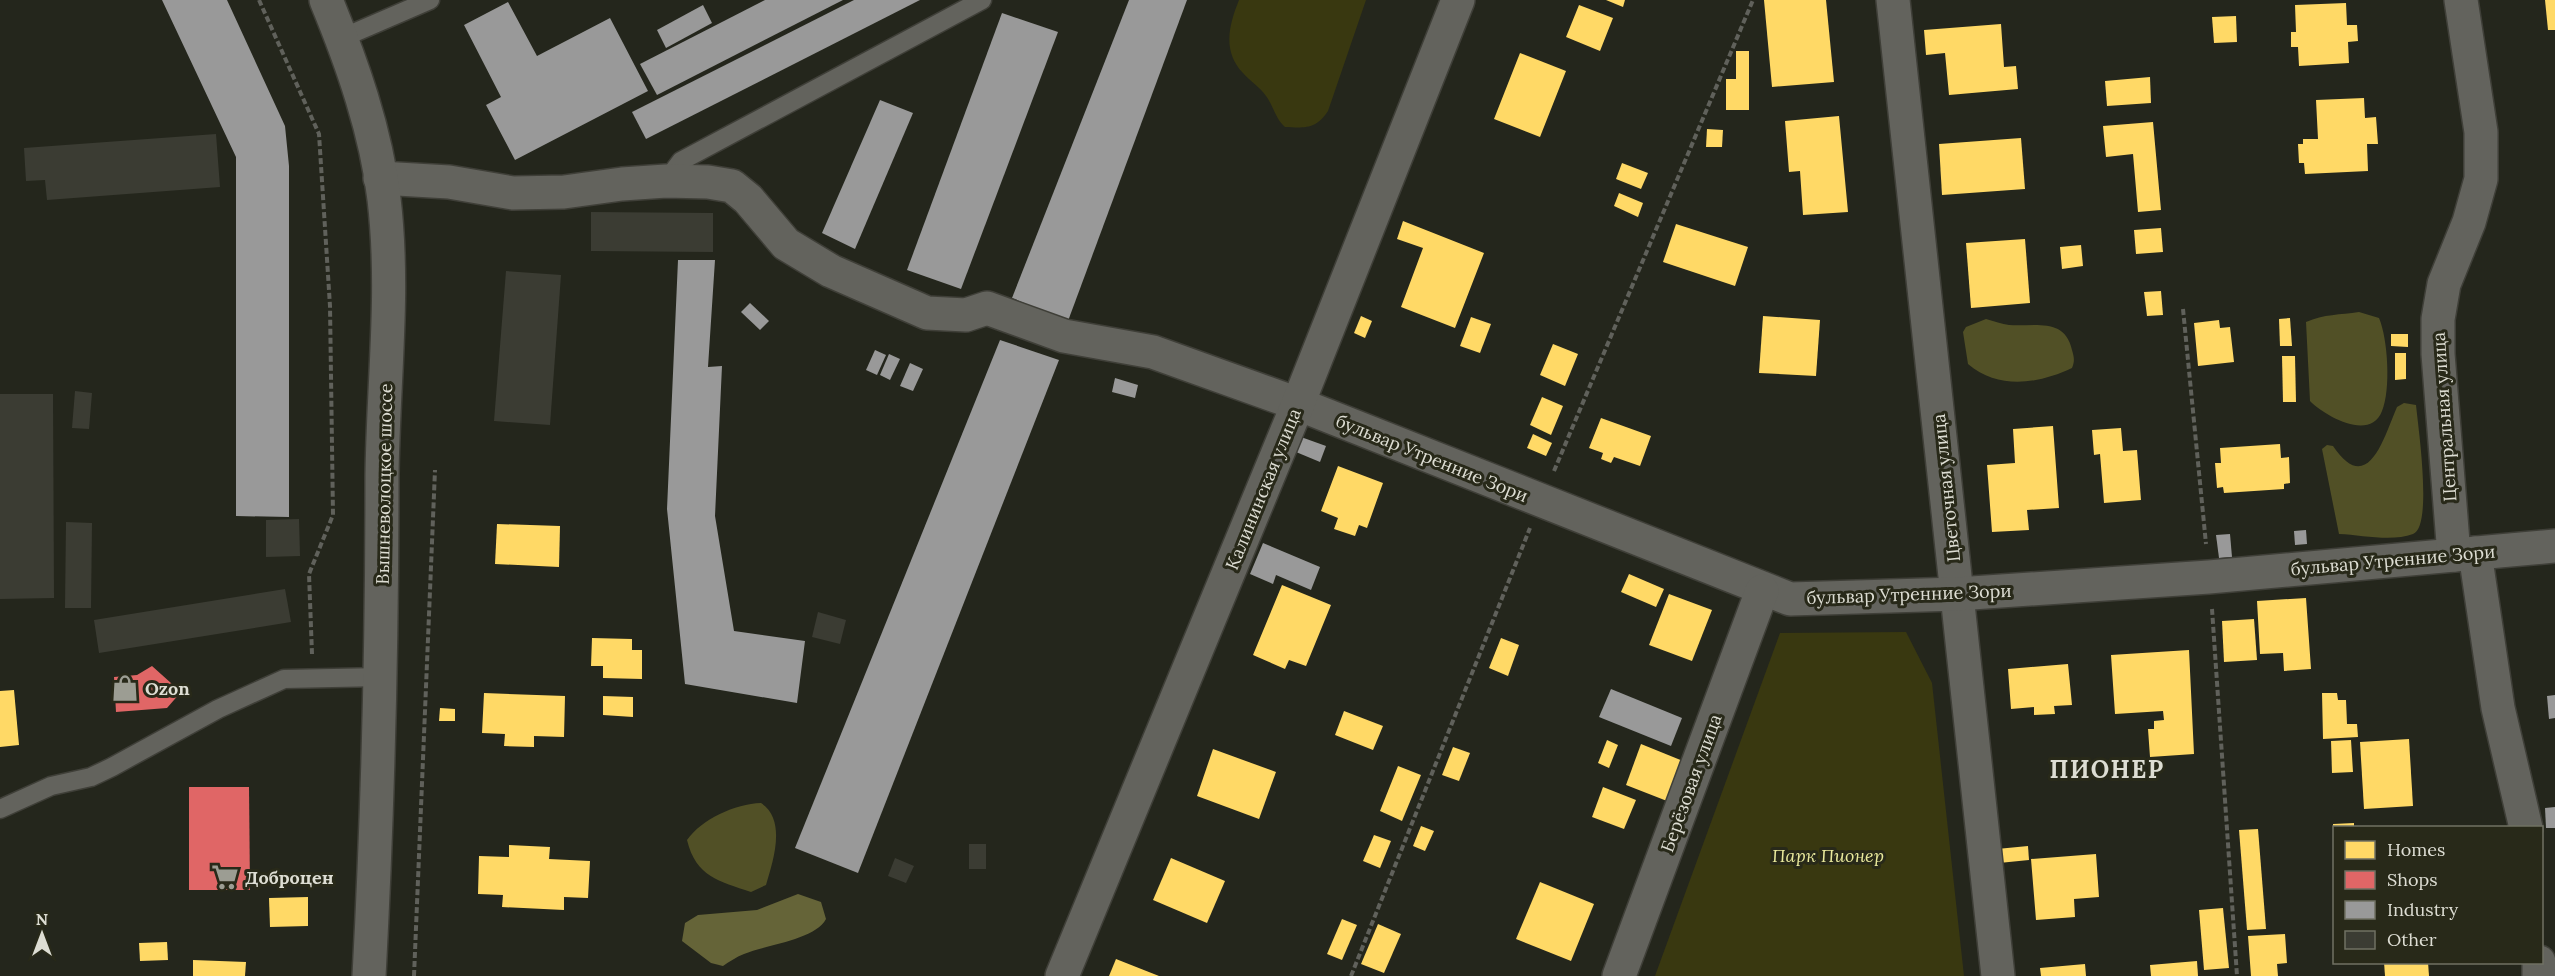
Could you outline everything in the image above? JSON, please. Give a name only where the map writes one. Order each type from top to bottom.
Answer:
[{"type":"street","name":"Вышневолоцкое шоссе","points":[[326,0],[342,38],[373,139],[384,200],[389,308],[382,471],[382,677],[369,976]]},
{"type":"street","name":"Калининская улица","points":[[1062,976],[1298,404],[1458,0]]},
{"type":"street","name":"Цветочная улица","points":[[1893,0],[1998,976]]},
{"type":"street","name":"Центральная улица","points":[[2461,0],[2481,132],[2481,179],[2469,222],[2444,284],[2438,319],[2438,354],[2464,554],[2526,826]]},
{"type":"street","name":"бульвар Утренние Зори","points":[[380,178],[449,182],[513,193],[564,192],[666,181],[708,182],[732,186],[748,199],[786,244],[831,271],[927,313],[966,315],[987,308],[1064,336],[1153,352],[1298,404],[1762,591],[1790,600],[1957,594],[2210,577],[2555,546]]},
{"type":"street","name":"Берёзовая улица","points":[[1619,976],[1762,591]]},
{"type":"lane","points":[[342,38],[430,0]]},
{"type":"lane","points":[[666,181],[681,161],[982,0]]},
{"type":"lane","points":[[0,809],[51,786],[91,777],[218,709],[284,679],[382,677]]},
{"type":"path","points":[[259,0],[319,134],[330,306],[333,515],[309,574],[313,678]]},
{"type":"path","points":[[2183,309],[2210,577],[2237,976]]},
{"type":"path","points":[[414,976],[435,470]]},
{"type":"green space","points":[[1239,0],[1366,0],[1328,111],[1315,124],[1305,127],[1285,127],[1264,93],[1236,65],[1229,38],[1232,19]]},
{"type":"green space","name":"Парк Пионер","points":[[1906,632],[1932,683],[1964,976],[1655,976],[1780,633]]},
{"type":"shaded area","points":[[2359,312],[2379,318],[2385,338],[2387,391],[2385,402],[2376,420],[2368,425],[2347,423],[2336,419],[2310,401],[2306,322],[2326,316]]},
{"type":"shaded area","points":[[1986,319],[2009,325],[2038,325],[2056,328],[2063,332],[2068,340],[2074,357],[2072,368],[2046,378],[2019,382],[1993,378],[1980,372],[1968,364],[1963,332],[1966,327]]},
{"type":"shaded area","points":[[2404,403],[2416,405],[2423,475],[2422,514],[2419,527],[2413,534],[2396,538],[2339,534],[2322,449],[2327,445],[2333,446],[2345,460],[2356,466],[2365,464],[2380,446],[2397,407]]},
{"type":"shaded area","points":[[761,803],[769,810],[774,820],[776,841],[766,885],[751,892],[710,876],[696,862],[687,840],[693,832],[720,814],[741,806]]},
{"type":"shaded area","points":[[798,894],[821,902],[826,919],[812,932],[801,937],[744,954],[723,966],[711,963],[682,941],[685,923],[698,915],[757,910]]},
{"type":"building: Homes","points":[[1606,0],[1625,0],[1623,7]]},
{"type":"building: Homes","points":[[1764,0],[1826,0],[1834,82],[1772,87]]},
{"type":"building: Homes","points":[[2545,0],[2555,0],[2555,30],[2548,30]]},
{"type":"building: Homes","points":[[2346,3],[2347,25],[2357,25],[2358,41],[2348,42],[2349,63],[2299,66],[2298,47],[2291,47],[2291,32],[2296,32],[2295,5]]},
{"type":"building: Homes","points":[[1579,5],[1613,18],[1600,51],[1566,37]]},
{"type":"building: Homes","points":[[2236,16],[2237,42],[2214,43],[2212,17]]},
{"type":"building: Homes","points":[[2001,24],[2004,67],[2016,66],[2018,89],[1949,95],[1945,53],[1926,55],[1924,30]]},
{"type":"building: Homes","points":[[1736,51],[1749,51],[1749,110],[1726,110],[1726,79],[1736,79]]},
{"type":"building: Homes","points":[[1520,53],[1566,71],[1540,137],[1494,119]]},
{"type":"building: Homes","points":[[2150,77],[2151,103],[2107,106],[2105,81]]},
{"type":"building: Homes","points":[[2364,98],[2365,118],[2376,117],[2378,144],[2367,144],[2368,171],[2305,174],[2304,163],[2299,163],[2298,144],[2303,144],[2303,139],[2318,139],[2316,100]]},
{"type":"building: Homes","points":[[1839,116],[1848,212],[1803,215],[1800,171],[1789,172],[1785,121]]},
{"type":"building: Homes","points":[[2153,122],[2161,210],[2138,212],[2133,154],[2106,157],[2103,126]]},
{"type":"building: Homes","points":[[1707,129],[1723,130],[1722,147],[1706,147]]},
{"type":"building: Homes","points":[[2021,138],[2025,189],[1942,195],[1939,144]]},
{"type":"building: Homes","points":[[1622,163],[1648,173],[1641,189],[1616,179]]},
{"type":"building: Homes","points":[[1619,193],[1643,203],[1638,217],[1614,206]]},
{"type":"building: Homes","points":[[1403,221],[1484,253],[1455,328],[1401,307],[1423,248],[1397,239]]},
{"type":"building: Homes","points":[[1676,224],[1748,247],[1735,286],[1663,262]]},
{"type":"building: Homes","points":[[2161,228],[2163,252],[2136,254],[2134,230]]},
{"type":"building: Homes","points":[[2025,239],[2030,303],[1971,308],[1966,243]]},
{"type":"building: Homes","points":[[2081,245],[2083,266],[2062,269],[2060,247]]},
{"type":"building: Homes","points":[[2161,291],[2163,315],[2147,316],[2144,292]]},
{"type":"building: Homes","points":[[1361,316],[1372,321],[1365,338],[1354,333]]},
{"type":"building: Homes","points":[[1763,316],[1820,320],[1816,376],[1759,373]]},
{"type":"building: Homes","points":[[1471,317],[1491,324],[1480,353],[1460,346]]},
{"type":"building: Homes","points":[[2290,318],[2292,346],[2280,346],[2279,319]]},
{"type":"building: Homes","points":[[2219,320],[2220,328],[2230,327],[2234,362],[2198,366],[2194,323]]},
{"type":"building: Homes","points":[[2391,334],[2408,334],[2408,347],[2391,346]]},
{"type":"building: Homes","points":[[1553,344],[1578,354],[1565,386],[1540,375]]},
{"type":"building: Homes","points":[[2395,353],[2406,353],[2406,379],[2395,380]]},
{"type":"building: Homes","points":[[2282,356],[2295,356],[2296,402],[2283,402]]},
{"type":"building: Homes","points":[[1542,397],[1563,406],[1551,435],[1530,425]]},
{"type":"building: Homes","points":[[1601,418],[1651,436],[1640,466],[1614,457],[1611,463],[1601,459],[1603,453],[1589,448]]},
{"type":"building: Homes","points":[[2053,426],[2059,508],[2027,510],[2029,530],[1992,532],[1987,465],[2015,463],[2013,429]]},
{"type":"building: Homes","points":[[2121,428],[2123,451],[2137,450],[2141,500],[2104,503],[2100,454],[2094,455],[2092,430]]},
{"type":"building: Homes","points":[[1533,434],[1552,443],[1546,456],[1527,448]]},
{"type":"building: Homes","points":[[2280,444],[2281,458],[2289,457],[2290,483],[2284,484],[2284,489],[2224,493],[2223,487],[2217,488],[2215,463],[2221,463],[2220,448]]},
{"type":"building: Homes","points":[[1338,466],[1383,483],[1367,528],[1359,525],[1355,536],[1334,529],[1338,518],[1321,511]]},
{"type":"building: Homes","points":[[497,524],[560,526],[559,567],[495,564]]},
{"type":"building: Homes","points":[[1629,574],[1664,589],[1656,607],[1621,592]]},
{"type":"building: Homes","points":[[1282,585],[1331,605],[1306,666],[1289,660],[1285,669],[1253,655]]},
{"type":"building: Homes","points":[[1669,594],[1712,610],[1692,661],[1649,645]]},
{"type":"building: Homes","points":[[2306,598],[2311,669],[2284,671],[2283,653],[2260,654],[2257,601]]},
{"type":"building: Homes","points":[[2254,619],[2257,660],[2224,662],[2222,621]]},
{"type":"building: Homes","points":[[592,638],[632,639],[632,650],[642,650],[642,679],[603,678],[603,666],[591,666]]},
{"type":"building: Homes","points":[[1501,638],[1519,645],[1508,676],[1489,668]]},
{"type":"building: Homes","points":[[2189,650],[2194,754],[2150,757],[2148,729],[2154,729],[2154,721],[2164,720],[2163,711],[2115,714],[2111,655]]},
{"type":"building: Homes","points":[[2068,664],[2072,705],[2054,706],[2055,714],[2034,715],[2034,707],[2011,709],[2008,669]]},
{"type":"building: Homes","points":[[14,690],[19,745],[0,747],[0,691]]},
{"type":"building: Homes","points":[[484,693],[565,696],[564,737],[534,736],[534,747],[504,746],[505,734],[482,733]]},
{"type":"building: Homes","points":[[2322,693],[2337,693],[2338,700],[2346,700],[2347,724],[2357,724],[2358,737],[2323,739]]},
{"type":"building: Homes","points":[[603,696],[633,697],[633,717],[603,715]]},
{"type":"building: Homes","points":[[440,708],[455,709],[455,721],[439,721]]},
{"type":"building: Homes","points":[[1344,711],[1383,726],[1373,750],[1335,735]]},
{"type":"building: Homes","points":[[2409,739],[2413,806],[2364,809],[2360,742]]},
{"type":"building: Homes","points":[[1607,740],[1618,745],[1609,768],[1598,763]]},
{"type":"building: Homes","points":[[2351,740],[2353,772],[2332,773],[2331,741]]},
{"type":"building: Homes","points":[[1641,744],[1683,761],[1667,801],[1626,785]]},
{"type":"building: Homes","points":[[1453,747],[1470,753],[1459,781],[1442,775]]},
{"type":"building: Homes","points":[[1213,749],[1276,772],[1259,819],[1197,796]]},
{"type":"building: Homes","points":[[1398,766],[1421,775],[1402,821],[1380,811]]},
{"type":"building: Homes","points":[[1603,787],[1636,800],[1624,829],[1592,817]]},
{"type":"building: Homes","points":[[2354,823],[2354,826],[2333,826],[2333,824]]},
{"type":"building: Homes","points":[[1421,826],[1434,831],[1425,851],[1413,846]]},
{"type":"building: Homes","points":[[2258,829],[2266,929],[2247,930],[2239,830]]},
{"type":"building: Homes","points":[[1374,835],[1391,841],[1380,868],[1363,861]]},
{"type":"building: Homes","points":[[509,845],[550,847],[549,859],[590,861],[588,898],[564,897],[564,910],[502,907],[503,895],[478,894],[479,856],[509,857]]},
{"type":"building: Homes","points":[[2028,846],[2029,860],[1999,863],[1997,849]]},
{"type":"building: Homes","points":[[2096,854],[2099,897],[2074,899],[2075,917],[2036,920],[2031,859]]},
{"type":"building: Homes","points":[[1171,858],[1225,881],[1207,923],[1153,900]]},
{"type":"building: Homes","points":[[1540,882],[1594,904],[1571,961],[1516,939]]},
{"type":"building: Homes","points":[[308,897],[308,926],[270,927],[269,898]]},
{"type":"building: Homes","points":[[2223,908],[2229,968],[2204,970],[2199,910]]},
{"type":"building: Homes","points":[[1342,919],[1357,925],[1342,960],[1327,954]]},
{"type":"building: Homes","points":[[1378,924],[1401,934],[1384,973],[1361,964]]},
{"type":"building: Homes","points":[[2285,934],[2287,963],[2277,964],[2278,976],[2251,976],[2248,936]]},
{"type":"building: Homes","points":[[167,942],[168,960],[140,961],[139,943]]},
{"type":"building: Homes","points":[[1116,959],[1159,976],[1109,976]]},
{"type":"building: Homes","points":[[193,960],[246,962],[245,976],[193,976]]},
{"type":"building: Homes","points":[[2197,961],[2198,976],[2151,976],[2150,965]]},
{"type":"building: Homes","points":[[2085,964],[2086,976],[2041,976],[2040,968]]},
{"type":"building: Homes","points":[[2384,964],[2428,964],[2429,976],[2385,976]]},
{"type":"building: Shops","points":[[152,666],[181,692],[167,708],[116,712],[114,677],[137,675]]},
{"type":"building: Shops","points":[[189,787],[249,787],[250,890],[189,890]]},
{"type":"building: Industry","points":[[162,0],[227,0],[285,126],[289,166],[289,517],[236,516],[236,157]]},
{"type":"building: Industry","points":[[765,0],[843,0],[657,95],[640,64]]},
{"type":"building: Industry","points":[[854,0],[920,0],[646,139],[632,112]]},
{"type":"building: Industry","points":[[1129,0],[1187,0],[1068,321],[1012,298]]},
{"type":"building: Industry","points":[[508,2],[537,56],[610,18],[648,91],[515,160],[486,105],[501,97],[464,25]]},
{"type":"building: Industry","points":[[703,5],[712,23],[666,48],[657,30]]},
{"type":"building: Industry","points":[[1002,13],[1058,32],[961,289],[907,270]]},
{"type":"building: Industry","points":[[880,100],[913,113],[855,249],[822,233]]},
{"type":"building: Industry","points":[[678,260],[715,260],[708,367],[722,366],[715,516],[734,631],[805,641],[797,703],[685,684],[667,509]]},
{"type":"building: Industry","points":[[750,303],[769,321],[760,330],[741,312]]},
{"type":"building: Industry","points":[[1000,340],[1059,360],[858,873],[795,848]]},
{"type":"building: Industry","points":[[875,350],[886,355],[877,375],[866,370]]},
{"type":"building: Industry","points":[[889,354],[900,359],[890,380],[880,375]]},
{"type":"building: Industry","points":[[910,363],[923,369],[913,391],[900,386]]},
{"type":"building: Industry","points":[[1115,378],[1138,385],[1135,398],[1112,392]]},
{"type":"building: Industry","points":[[1301,437],[1326,446],[1320,462],[1296,452]]},
{"type":"building: Industry","points":[[2306,530],[2307,544],[2295,545],[2294,531]]},
{"type":"building: Industry","points":[[2230,534],[2232,557],[2219,558],[2216,535]]},
{"type":"building: Industry","points":[[1263,543],[1320,567],[1311,590],[1276,575],[1273,584],[1250,574]]},
{"type":"building: Industry","points":[[1611,689],[1682,718],[1671,746],[1599,717]]},
{"type":"building: Industry","points":[[2555,695],[2555,718],[2549,719],[2547,696]]},
{"type":"building: Industry","points":[[2555,807],[2555,828],[2546,828],[2545,808]]},
{"type":"building: Other","points":[[216,134],[220,187],[47,200],[45,180],[26,181],[24,148]]},
{"type":"building: Other","points":[[591,212],[713,213],[713,252],[591,251]]},
{"type":"building: Other","points":[[506,271],[561,275],[550,425],[494,421]]},
{"type":"building: Other","points":[[75,391],[92,393],[89,429],[72,428]]},
{"type":"building: Other","points":[[0,394],[53,394],[54,598],[0,599]]},
{"type":"building: Other","points":[[299,519],[300,556],[266,557],[266,520]]},
{"type":"building: Other","points":[[66,522],[92,523],[91,608],[65,608]]},
{"type":"building: Other","points":[[285,589],[291,622],[99,653],[94,620]]},
{"type":"building: Other","points":[[818,612],[846,620],[840,644],[812,637]]},
{"type":"building: Other","points":[[969,844],[986,844],[986,869],[969,869]]},
{"type":"building: Other","points":[[895,858],[914,866],[906,883],[888,876]]},
{"type":"place","name":"Ozon","points":[[125,688]]},
{"type":"place","name":"Доброцен","points":[[225,877]]},
{"type":"district","name":"ПИОНЕР","points":[[2107,769]]}]
